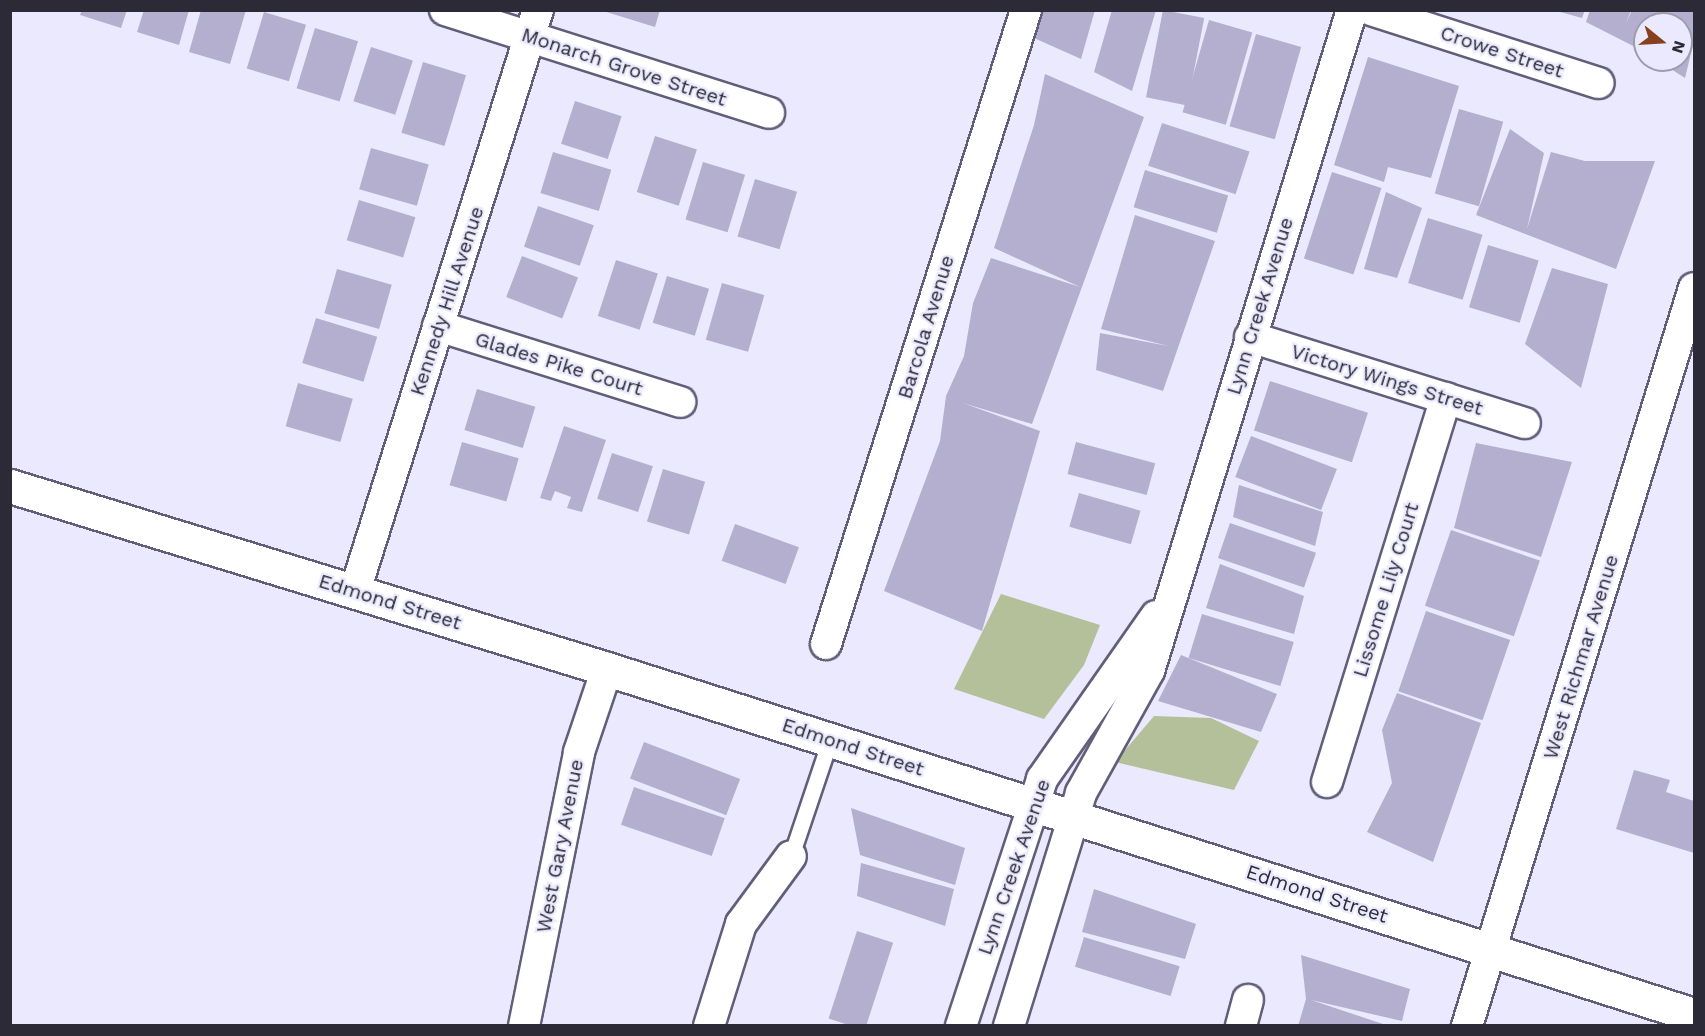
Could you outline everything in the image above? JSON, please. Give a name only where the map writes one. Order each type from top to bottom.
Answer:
[{"type":"street","name":"Monarch Grove Street","points":[[445,10],[534,24],[769,113]]},
{"type":"street","name":"Barcola Avenue","points":[[826,644],[1026,10]]},
{"type":"street","name":"Lynn Creek Avenue","points":[[1009,1026],[1074,817],[1091,772],[1140,694],[1352,10]]},
{"type":"street","name":"Crowe Street","points":[[1371,10],[1599,83]]},
{"type":"street","name":"Kennedy Hill Avenue","points":[[355,591],[534,24]]},
{"type":"street","name":"West Richmar Avenue","points":[[1467,1026],[1695,288]]},
{"type":"street","name":"Glades Pike Court","points":[[438,326],[680,402]]},
{"type":"street","name":"Victory Wings Street","points":[[1250,337],[1524,423]]},
{"type":"street","name":"Lissome Lily Court","points":[[1327,782],[1446,398]]},
{"type":"street","name":"Edmond Street","points":[[10,486],[607,669],[1695,1015]]},
{"type":"street","name":"Lynn Creek Avenue","points":[[963,1025],[1033,804],[1054,756],[1167,602]]},
{"type":"street","name":"West Gary Avenue","points":[[525,1026],[579,752],[607,669]]},
{"type":"street","points":[[709,1026],[741,924],[791,856]]},
{"type":"lane","points":[[1116,673],[1140,694]]},
{"type":"lane","points":[[791,856],[830,740]]},
{"type":"green space","points":[[1001,594],[1100,625],[1084,665],[1044,719],[954,689]]},
{"type":"green space","points":[[1154,716],[1211,718],[1259,741],[1234,790],[1115,762]]},
{"type":"building","points":[[82,10],[127,10],[121,28],[80,15]]},
{"type":"building","points":[[144,10],[189,10],[179,45],[137,32]]},
{"type":"building","points":[[201,10],[246,10],[230,64],[189,52]]},
{"type":"building","points":[[600,10],[660,10],[655,27]]},
{"type":"building","points":[[1044,10],[1095,10],[1081,59],[1034,38]]},
{"type":"building","points":[[1112,10],[1156,10],[1132,91],[1094,72]]},
{"type":"building","points":[[1163,10],[1204,18],[1187,105],[1146,97]]},
{"type":"building","points":[[1553,10],[1585,10],[1582,18]]},
{"type":"building","points":[[1590,10],[1631,10],[1626,23],[1632,10],[1694,10],[1694,41],[1693,45],[1693,12],[1633,12],[1633,46],[1586,22]]},
{"type":"building","points":[[264,12],[306,25],[289,81],[247,68]]},
{"type":"building","points":[[1209,20],[1252,32],[1226,125],[1183,112]]},
{"type":"building","points":[[315,28],[358,41],[340,101],[297,88]]},
{"type":"building","points":[[1256,34],[1301,47],[1275,139],[1230,126]]},
{"type":"building","points":[[371,47],[413,61],[395,115],[353,101]]},
{"type":"building","points":[[1368,57],[1459,86],[1431,178],[1388,167],[1384,182],[1334,165]]},
{"type":"building","points":[[423,62],[466,75],[444,146],[401,133]]},
{"type":"building","points":[[1676,72],[1686,72],[1685,78]]},
{"type":"building","points":[[1045,74],[1144,117],[1032,424],[963,403],[1040,431],[982,631],[884,591],[940,441],[946,396],[964,356],[973,303],[991,258],[1080,287],[994,248],[1034,125]]},
{"type":"building","points":[[575,101],[622,116],[608,159],[561,144]]},
{"type":"building","points":[[1459,109],[1503,122],[1479,206],[1435,194]]},
{"type":"building","points":[[1162,123],[1249,151],[1236,194],[1148,166]]},
{"type":"building","points":[[1510,129],[1544,153],[1527,229],[1551,152],[1585,161],[1655,161],[1616,269],[1476,215]]},
{"type":"building","points":[[655,136],[697,150],[679,206],[637,192]]},
{"type":"building","points":[[371,148],[429,165],[417,206],[359,189]]},
{"type":"building","points":[[553,152],[611,170],[599,211],[540,193]]},
{"type":"building","points":[[703,162],[745,175],[728,232],[685,219]]},
{"type":"building","points":[[1145,170],[1228,195],[1217,233],[1134,207]]},
{"type":"building","points":[[1332,172],[1381,188],[1353,275],[1304,259]]},
{"type":"building","points":[[755,179],[797,192],[780,249],[737,236]]},
{"type":"building","points":[[1386,192],[1422,208],[1397,278],[1364,269]]},
{"type":"building","points":[[359,200],[415,217],[403,257],[347,240]]},
{"type":"building","points":[[538,206],[594,225],[580,266],[524,247]]},
{"type":"building","points":[[1135,215],[1215,241],[1163,391],[1096,370],[1100,333],[1168,346],[1101,329]]},
{"type":"building","points":[[1428,218],[1483,235],[1463,300],[1408,283]]},
{"type":"building","points":[[1488,245],[1539,260],[1520,323],[1469,307]]},
{"type":"building","points":[[522,256],[578,278],[562,319],[506,297]]},
{"type":"building","points":[[616,260],[658,274],[640,330],[598,316]]},
{"type":"building","points":[[1552,268],[1608,284],[1581,388],[1525,344]]},
{"type":"building","points":[[337,269],[392,285],[379,329],[324,313]]},
{"type":"building","points":[[667,276],[709,289],[695,336],[653,323]]},
{"type":"building","points":[[722,283],[764,295],[748,352],[706,340]]},
{"type":"building","points":[[316,318],[377,337],[363,382],[302,363]]},
{"type":"building","points":[[1270,381],[1368,413],[1352,462],[1254,430]]},
{"type":"building","points":[[298,383],[353,399],[340,442],[286,426]]},
{"type":"building","points":[[477,389],[535,407],[523,448],[464,430]]},
{"type":"building","points":[[564,426],[606,440],[582,512],[567,508],[571,497],[555,491],[551,501],[540,498]]},
{"type":"building","points":[[1251,436],[1337,469],[1321,510],[1235,477]]},
{"type":"building","points":[[462,442],[519,458],[506,502],[450,485]]},
{"type":"building","points":[[1076,442],[1155,463],[1147,495],[1067,474]]},
{"type":"building","points":[[1476,443],[1572,462],[1541,557],[1454,528]]},
{"type":"building","points":[[612,453],[653,466],[638,512],[597,499]]},
{"type":"building","points":[[663,469],[705,482],[689,534],[647,522]]},
{"type":"building","points":[[1239,485],[1323,512],[1315,546],[1233,517]]},
{"type":"building","points":[[1079,493],[1141,511],[1131,544],[1069,527]]},
{"type":"building","points":[[1230,523],[1316,553],[1304,588],[1218,558]]},
{"type":"building","points":[[735,524],[799,547],[786,584],[722,561]]},
{"type":"building","points":[[1451,530],[1540,561],[1514,636],[1425,606]]},
{"type":"building","points":[[1220,564],[1304,596],[1294,634],[1206,608]]},
{"type":"building","points":[[1426,611],[1510,640],[1482,720],[1398,691]]},
{"type":"building","points":[[1202,614],[1294,642],[1280,686],[1189,658]]},
{"type":"building","points":[[1181,655],[1277,694],[1261,732],[1158,701]]},
{"type":"building","points":[[1397,693],[1481,723],[1433,862],[1367,832],[1392,783],[1382,730]]},
{"type":"building","points":[[644,742],[740,779],[726,815],[630,778]]},
{"type":"building","points":[[1634,770],[1670,780],[1666,792],[1694,801],[1694,853],[1616,829]]},
{"type":"building","points":[[634,787],[725,818],[712,856],[621,825]]},
{"type":"building","points":[[851,808],[965,848],[955,885],[860,855]]},
{"type":"building","points":[[861,863],[954,889],[945,926],[857,896]]},
{"type":"building","points":[[1094,889],[1196,924],[1185,959],[1082,932]]},
{"type":"building","points":[[857,931],[893,943],[866,1026],[852,1026],[829,1018]]},
{"type":"building","points":[[1084,937],[1180,966],[1171,996],[1075,967]]},
{"type":"building","points":[[1301,955],[1410,989],[1402,1021],[1311,1000],[1389,1026],[1298,1026],[1306,999]]}]
